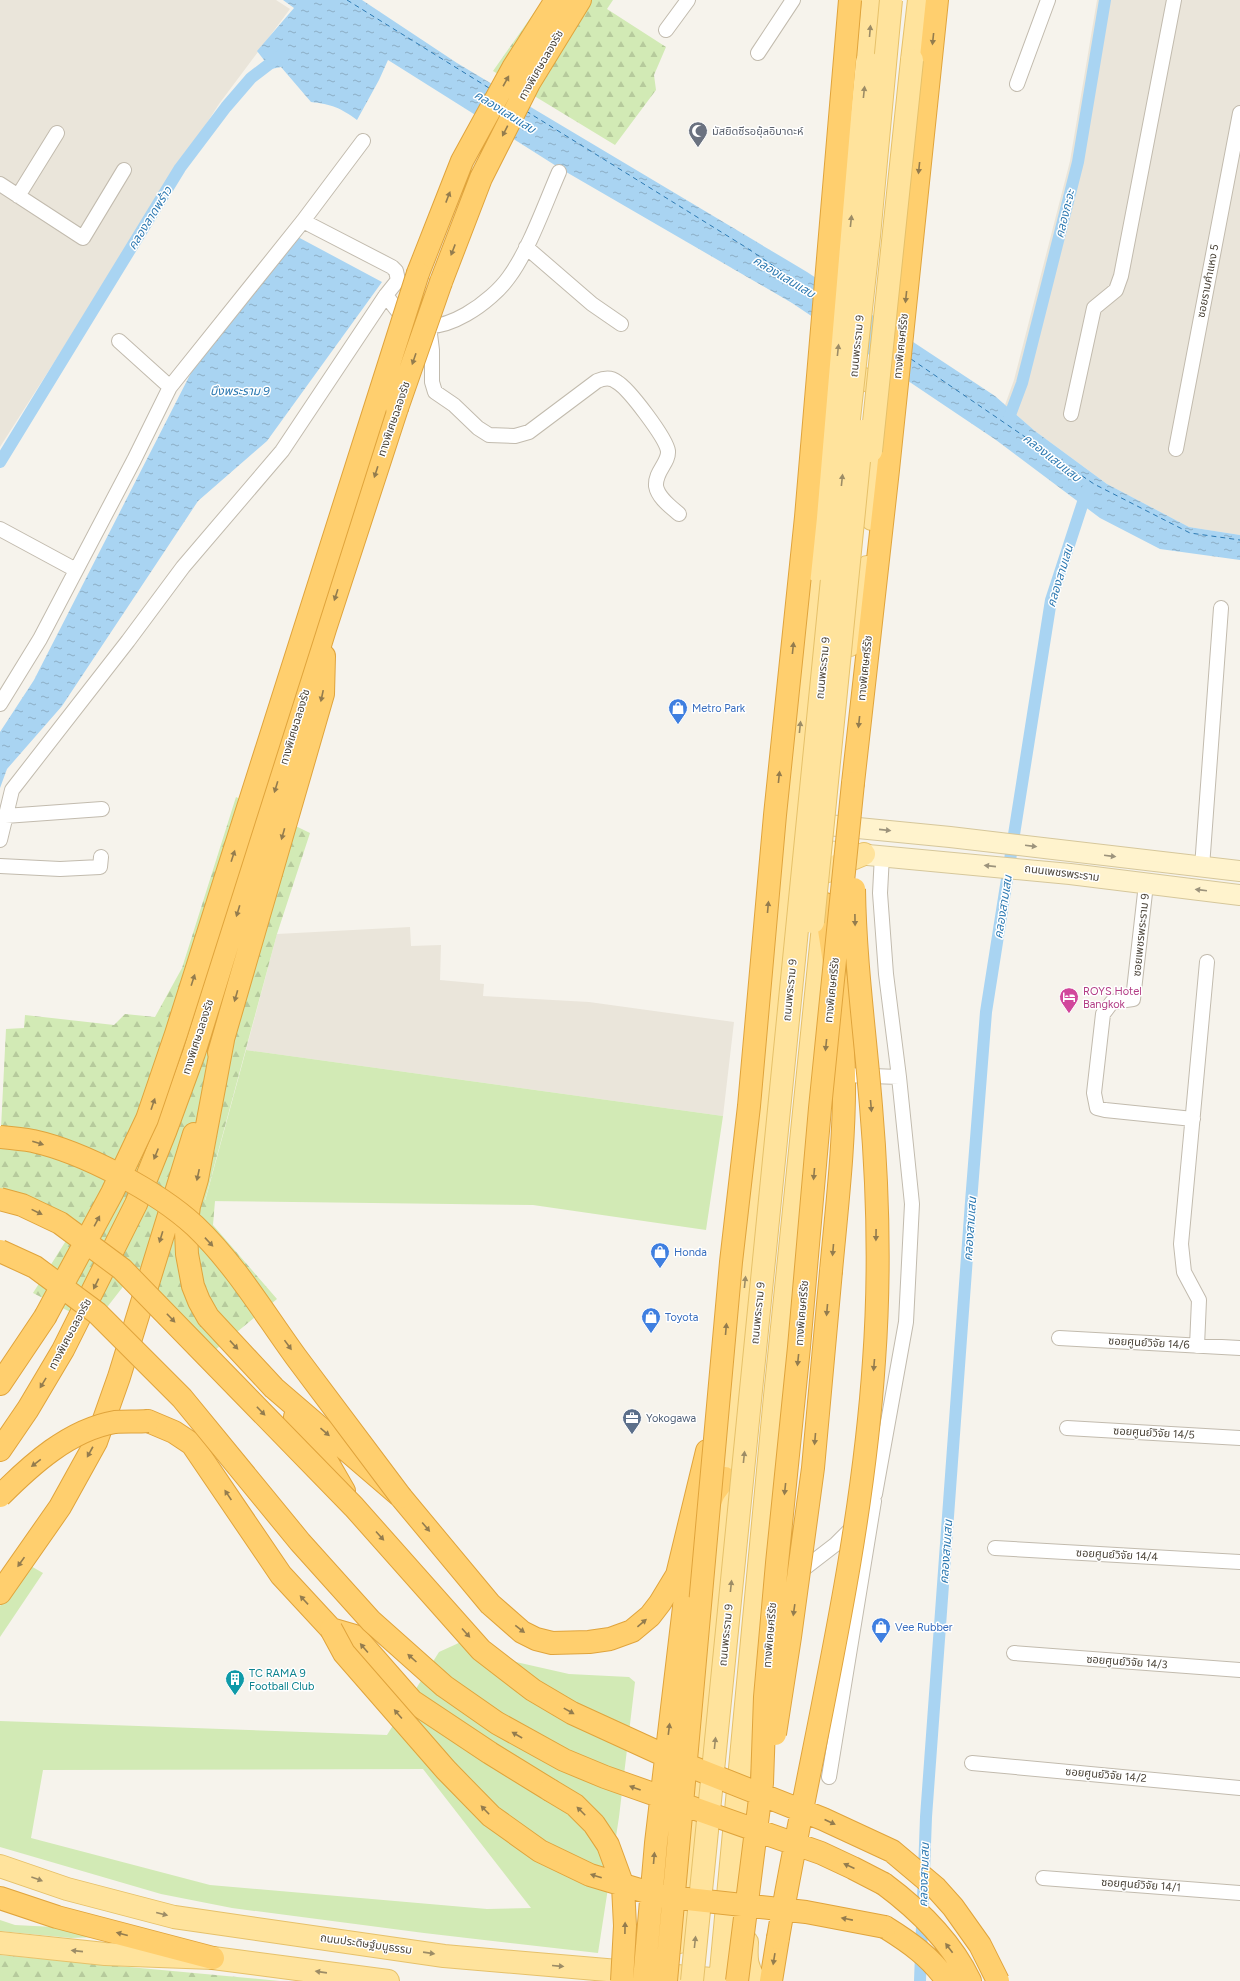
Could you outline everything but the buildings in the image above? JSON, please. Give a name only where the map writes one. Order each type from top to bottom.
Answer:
[{"type":"highway","name":"ทางพิเศษฉลองรัช","points":[[0,1384],[45,1317],[112,1192],[147,1119],[176,1034],[418,273],[462,161],[513,68],[556,0]]},
{"type":"highway","name":"ทางพิเศษฉลองรัช","points":[[0,1450],[28,1409],[63,1350],[136,1204],[165,1132],[194,1053],[325,629],[438,290],[481,178],[529,83],[580,0]]},
{"type":"highway","points":[[678,1980],[731,1262],[750,1098],[775,815],[806,517],[850,0]]},
{"type":"highway","name":"ทางพิเศษศรีรัช","points":[[725,1981],[762,1783],[765,1697],[799,1347],[820,1108],[852,783],[888,470],[936,0]]},
{"type":"highway","points":[[0,1593],[60,1507],[96,1442],[119,1377],[223,1040],[323,694],[325,629]]},
{"type":"highway","points":[[771,1981],[789,1870],[830,1672],[847,1571],[867,1437],[874,1359],[877,1198],[871,1108],[855,942],[852,783]]},
{"type":"highway","points":[[762,1783],[776,1726],[790,1637],[812,1468],[841,1163],[844,1075],[843,1029],[838,983],[825,904]]},
{"type":"highway","points":[[223,1040],[197,1179],[189,1206],[186,1230],[187,1254],[193,1286],[208,1317],[274,1388],[402,1497]]},
{"type":"highway","points":[[0,1137],[34,1142],[90,1160],[148,1191],[194,1225],[217,1250],[245,1286],[347,1427],[402,1497],[490,1604],[522,1632],[536,1639],[552,1643],[589,1642],[610,1639],[632,1631],[650,1616],[660,1603],[677,1575],[720,1400]]},
{"type":"highway","points":[[0,1199],[22,1205],[60,1223],[122,1268],[354,1507],[481,1650],[533,1690],[572,1714],[686,1764],[823,1819],[892,1851],[936,1888],[953,1907],[980,1945],[998,1981]]},
{"type":"highway","points":[[0,1252],[35,1267],[97,1313],[182,1398],[300,1542],[371,1621],[444,1686],[497,1723],[550,1753],[605,1777],[821,1853],[884,1884],[927,1920],[964,1968],[970,1981]]},
{"type":"highway","points":[[274,1388],[324,1458],[354,1507]]},
{"type":"highway","points":[[0,1496],[27,1469],[69,1440],[91,1430],[115,1422],[148,1421],[174,1432],[192,1444],[281,1575],[331,1628],[344,1653],[446,1770],[491,1816],[540,1851],[590,1875],[660,1896],[806,1912],[885,1927],[914,1946],[937,1967],[947,1981]]},
{"type":"highway","points":[[644,1981],[656,1843],[691,1555],[705,1513],[714,1493],[725,1478]]},
{"type":"highway","points":[[371,1621],[389,1659],[490,1753]]},
{"type":"highway","points":[[331,1628],[355,1636],[412,1701],[490,1753],[575,1805],[594,1824],[608,1845],[623,1886],[626,1926],[622,1981]]},
{"type":"highway","points":[[0,1898],[57,1917],[214,1958]]},
{"type":"main road","name":"ถนนพระราม 9","points":[[678,1980],[725,1478],[873,0]]},
{"type":"main road","name":"ถนนพระราม 9","points":[[678,1980],[869,236],[891,0]]},
{"type":"main road","name":"ถนนพระราม 9","points":[[725,1981],[904,0]]},
{"type":"main road","points":[[725,1981],[737,1801],[775,1396],[850,645],[919,0]]},
{"type":"main road","points":[[809,638],[802,585],[808,509],[821,394],[827,382],[842,377],[860,377],[874,383],[883,403],[866,586],[850,645]]},
{"type":"main road","points":[[829,861],[840,864],[873,854]]},
{"type":"main road","points":[[737,1801],[748,1839],[751,1858],[753,1879],[746,1954],[748,1970],[756,1981]]},
{"type":"main road","name":"ถนนประดิษฐ์มนูธรรม","points":[[0,1866],[66,1890],[174,1917],[444,1956],[603,1969],[678,1980],[725,1981]]},
{"type":"main road","points":[[603,1969],[655,1932],[685,1894]]},
{"type":"main road","points":[[292,1968],[298,1958],[299,1946],[294,1934]]},
{"type":"main road","points":[[0,1943],[105,1954],[214,1958],[388,1981]]},
{"type":"street","points":[[666,30],[688,0]]},
{"type":"street","points":[[758,53],[793,0]]},
{"type":"street","points":[[1017,84],[1048,0]]},
{"type":"street","points":[[1071,414],[1094,308],[1116,290],[1121,276],[1174,0]]},
{"type":"street","name":"ซอยรามคำแหง 5","points":[[1176,449],[1240,113]]},
{"type":"street","points":[[18,196],[57,133]]},
{"type":"street","points":[[0,704],[40,639],[134,460],[170,387],[303,221],[363,141]]},
{"type":"street","points":[[0,184],[83,238],[124,170]]},
{"type":"street","points":[[386,296],[398,312],[407,320],[417,324],[429,326],[455,320],[474,310],[490,298],[510,276],[526,247],[559,172]]},
{"type":"street","points":[[0,840],[12,790],[128,641],[183,567],[282,451],[398,280],[395,270],[303,221]]},
{"type":"street","points":[[526,247],[592,304],[621,324]]},
{"type":"street","points":[[429,326],[432,350],[432,382],[436,392],[478,428],[489,435],[504,437],[529,432],[597,381],[604,378],[616,381],[632,397],[661,435],[668,452],[666,461],[660,468],[656,486],[660,496],[679,514]]},
{"type":"street","points":[[119,341],[170,387]]},
{"type":"street","points":[[0,529],[76,570]]},
{"type":"street","points":[[1202,867],[1221,608]]},
{"type":"street","points":[[5,816],[102,809]]},
{"type":"street","name":"ถนนเพชรพระราม","points":[[791,822],[950,837],[1240,871]]},
{"type":"street","points":[[788,847],[829,861]]},
{"type":"street","points":[[829,1777],[875,1494],[906,1322],[912,1204],[899,1077],[886,974],[880,893],[873,854]]},
{"type":"street","name":"ถนนเพชรพระราม","points":[[873,854],[1070,874],[1240,894]]},
{"type":"street","points":[[0,866],[60,869],[100,867],[101,856]]},
{"type":"street","points":[[1146,884],[1148,861]]},
{"type":"street","name":"ซอยเพชรพระราม 9","points":[[1146,884],[1133,999],[1112,1002],[1103,1014],[1094,1092],[1097,1108],[1193,1119]]},
{"type":"street","points":[[1197,1346],[1199,1300],[1184,1272],[1182,1244],[1207,962]]},
{"type":"street","points":[[844,1075],[899,1077]]},
{"type":"street","name":"ซอยศูนย์วิจัย 14/6","points":[[1059,1338],[1240,1348]]},
{"type":"street","name":"ซอยศูนย์วิจัย 14/5","points":[[1068,1428],[1240,1438]]},
{"type":"street","points":[[756,1604],[836,1544],[857,1523],[875,1494]]},
{"type":"street","name":"ซอยศูนย์วิจัย 14/4","points":[[995,1548],[1240,1562]]},
{"type":"street","name":"ซอยศูนย์วิจัย 14/3","points":[[1014,1653],[1240,1670]]},
{"type":"street","name":"ซอยศูนย์วิจัย 14/2","points":[[972,1763],[1240,1788]]},
{"type":"street","name":"ซอยศูนย์วิจัย 14/1","points":[[1043,1878],[1240,1893]]},
{"type":"shaded area","points":[[0,0],[276,0],[290,9],[219,104],[0,447]]},
{"type":"shaded area","points":[[1097,0],[1240,0],[1240,535],[1189,527],[1107,484],[1035,431],[1005,405],[1014,380],[1070,161]]},
{"type":"shaded area","points":[[410,927],[411,946],[441,945],[440,980],[484,984],[483,996],[589,1002],[734,1022],[723,1116],[246,1050],[277,934]]},
{"type":"green space","points":[[543,0],[613,0],[607,9],[666,47],[654,75],[656,90],[615,145],[493,71]]},
{"type":"green space","points":[[236,797],[310,833],[277,934],[205,1200],[215,1201],[213,1225],[277,1299],[214,1351],[136,1270],[94,1324],[33,1293],[74,1228],[0,1193],[0,1129],[6,1029],[24,1028],[25,1015],[114,1025],[125,1014],[155,1017],[182,968]]},
{"type":"green space","points":[[246,1050],[723,1116],[706,1230],[533,1205],[205,1201]]},
{"type":"green space","points":[[29,1565],[43,1573],[0,1637],[0,1606]]},
{"type":"green space","points":[[474,1636],[516,1662],[569,1674],[629,1677],[635,1682],[619,1817],[598,1953],[424,1933],[232,1908],[161,1894],[0,1847],[0,1721],[387,1735],[439,1652]],"holes":[[[423,1769],[531,1908],[487,1909],[210,1885],[31,1838],[43,1770]]]},
{"type":"green space","points":[[0,1920],[15,1925],[54,1927],[97,1937],[71,1938],[0,1931]]},
{"type":"green space","points":[[0,1955],[280,1981],[0,1981]]},
{"type":"water","name":"คลองแสนแสบ","points":[[283,0],[362,0],[457,63],[807,272],[995,396],[1035,431],[1107,484],[1189,527],[1240,535],[1240,560],[1160,549],[1100,518],[996,440],[792,303],[561,169],[388,60],[357,120],[336,107],[311,102],[281,67],[271,69],[257,51],[294,8]]},
{"type":"water","name":"บึงพระราม 9","points":[[296,236],[382,282],[267,441],[198,501],[62,706],[7,769],[0,788],[0,732],[34,680],[196,363]]},
{"type":"waterway","name":"คลองกะจะ","points":[[1007,423],[1022,383],[1078,162],[1105,0]]},
{"type":"waterway","name":"คลองลาดพร้าว","points":[[0,462],[180,168],[226,107],[251,78],[281,55]]},
{"type":"waterway","name":"คลองสามเสน","points":[[920,1981],[926,1817],[986,1012],[1051,600],[1087,490]]},
{"type":"ferry route","points":[[347,0],[489,88]]},
{"type":"ferry route","points":[[526,111],[747,248],[814,293]]},
{"type":"ferry route","points":[[911,359],[1094,484],[1190,533],[1240,540]]},
{"type":"place","name":"มัสยิดซีรอยุ้ลอิบาดะห์","points":[[698,148]]},
{"type":"place","name":"Metro Park","points":[[678,725]]},
{"type":"place","name":"ROYS Hotel Bangkok","points":[[1069,1014]]},
{"type":"place","name":"Honda","points":[[660,1269]]},
{"type":"place","name":"Toyota","points":[[651,1334]]},
{"type":"place","name":"Yokogawa","points":[[632,1435]]},
{"type":"place","name":"Vee Rubber","points":[[881,1644]]},
{"type":"place","name":"TC RAMA 9 Football Club","points":[[235,1696]]}]
